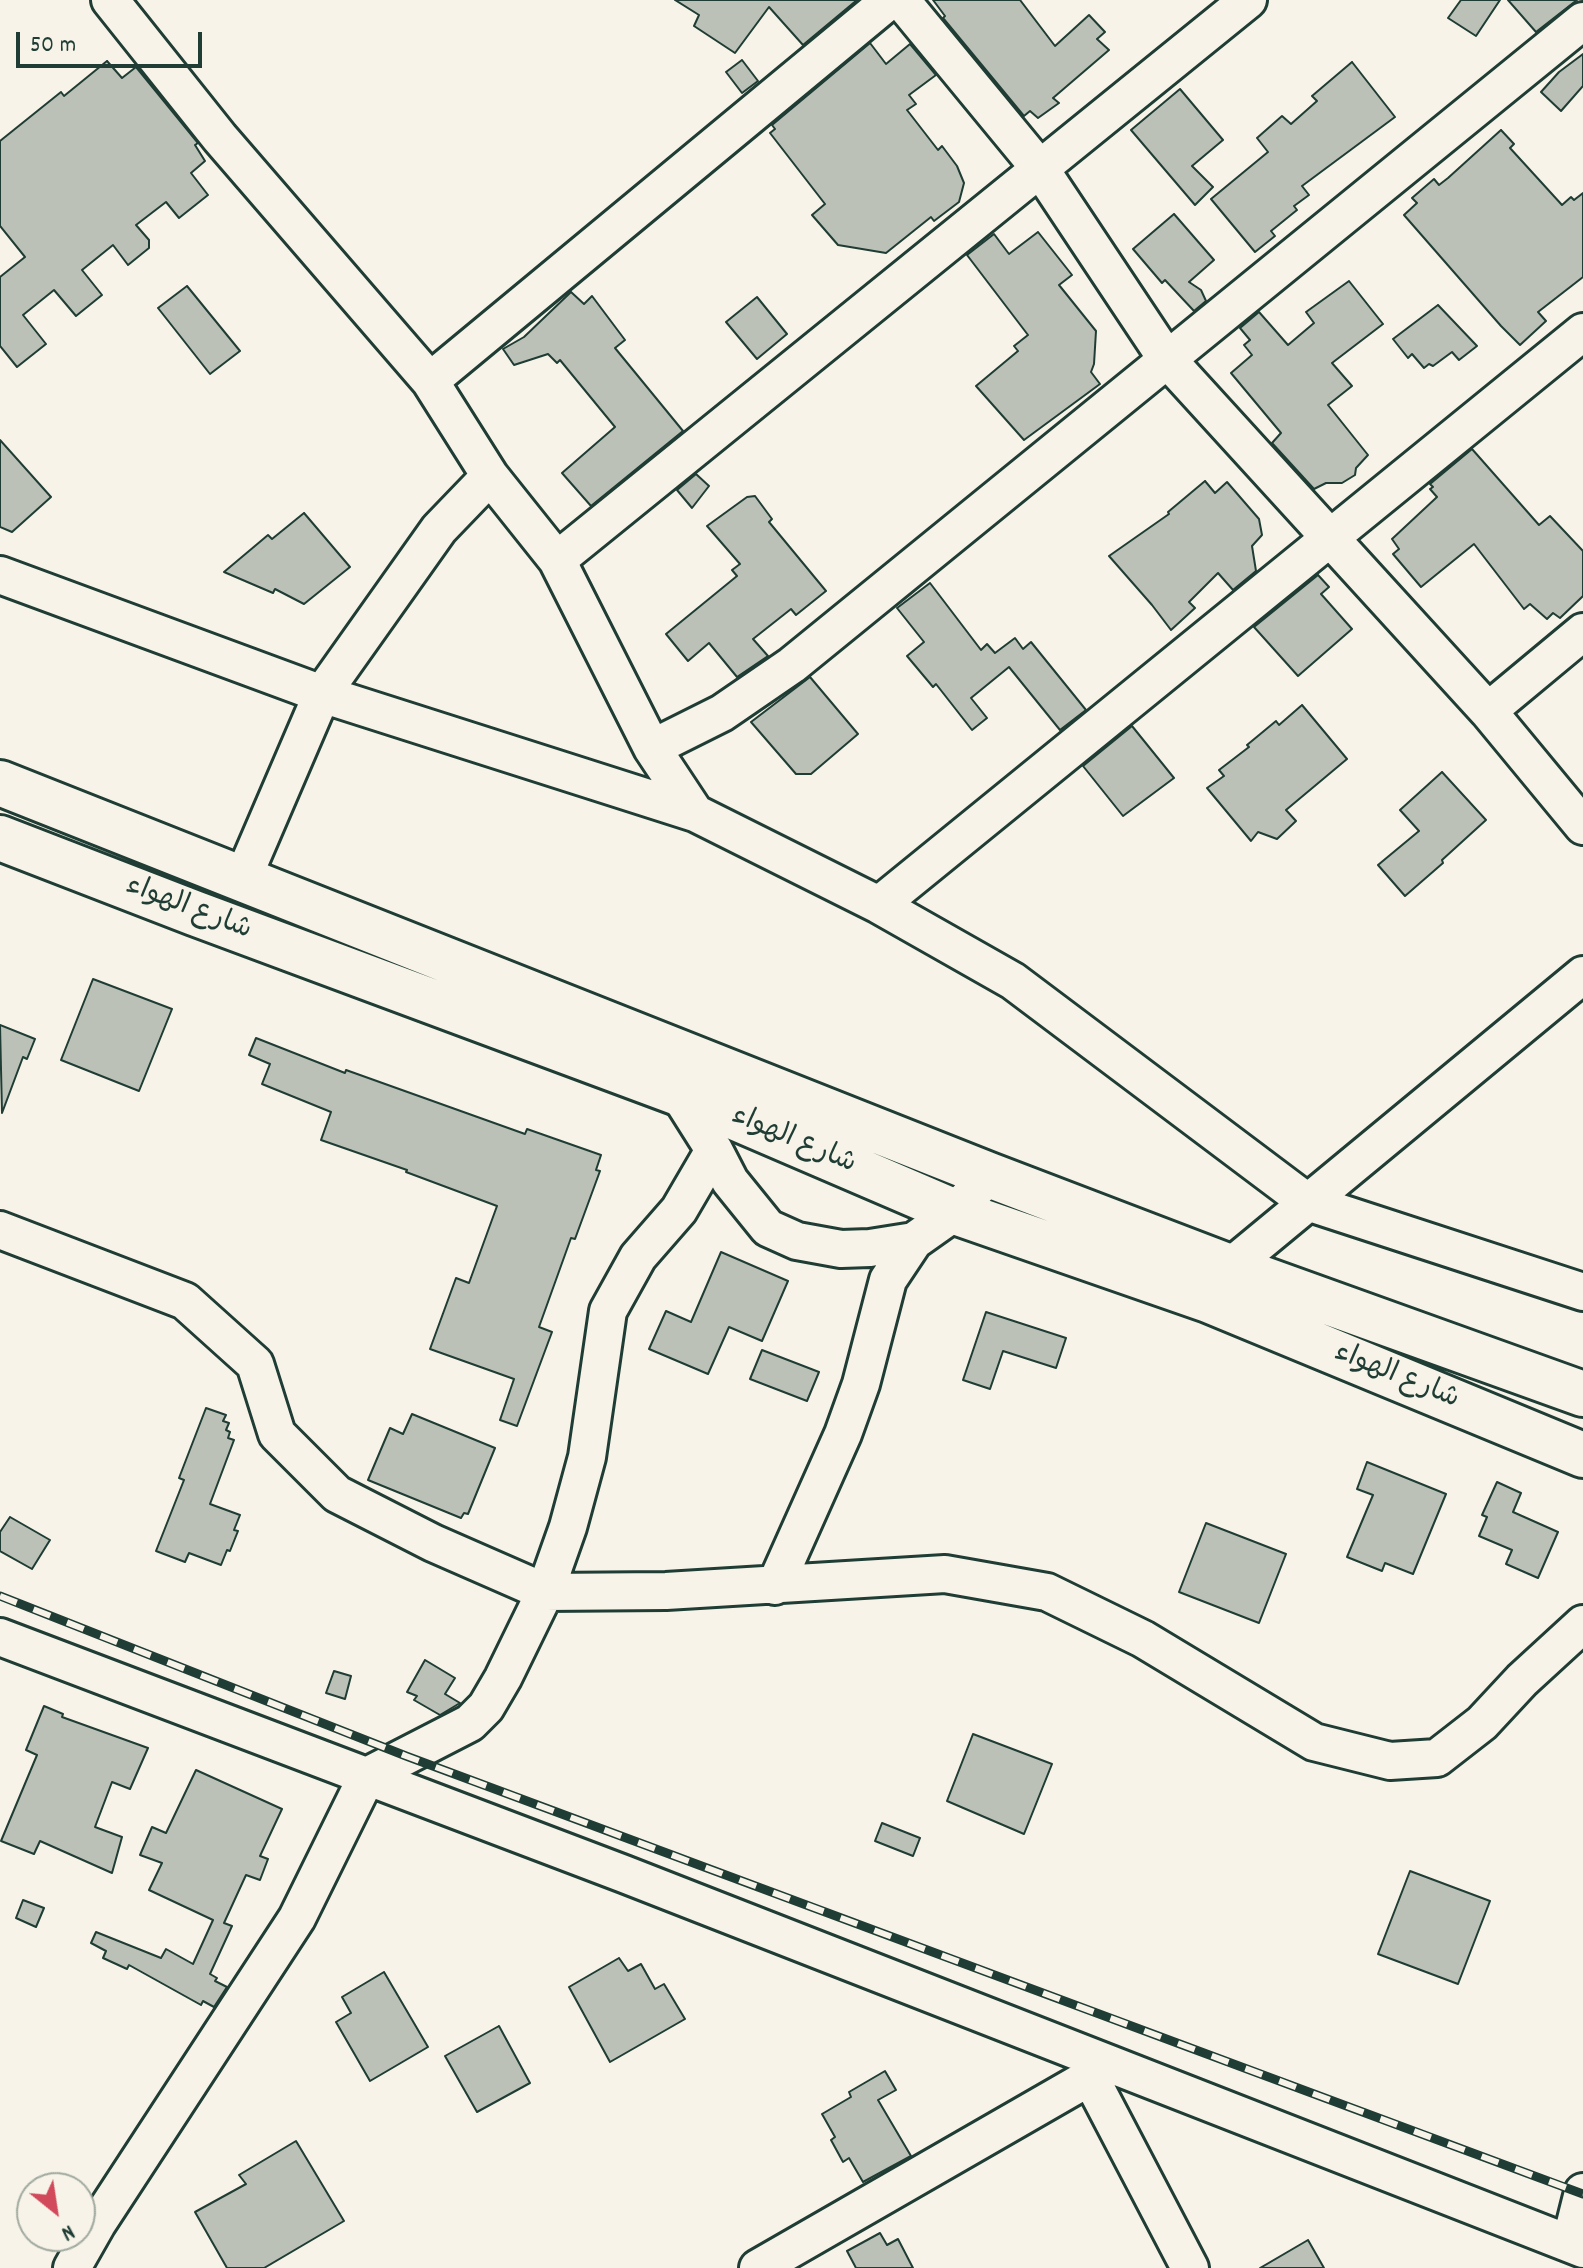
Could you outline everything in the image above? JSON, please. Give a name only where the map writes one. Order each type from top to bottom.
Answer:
[{"type":"main road","name":"شارع الهواء","points":[[0,783],[989,1175],[1230,1267],[1583,1394]]},
{"type":"main road","name":"شارع الهواء","points":[[0,838],[678,1093],[955,1212],[1208,1300],[1583,1455]]},
{"type":"street","points":[[110,0],[220,138],[430,381],[490,476],[557,560],[652,748],[695,813]]},
{"type":"street","points":[[430,381],[890,0]]},
{"type":"street","points":[[901,0],[1041,170],[1166,358],[1488,711],[1583,826]]},
{"type":"street","points":[[557,560],[1248,0]]},
{"type":"street","points":[[652,748],[722,713],[792,665],[1583,21]]},
{"type":"street","points":[[879,905],[1583,332]]},
{"type":"street","points":[[242,880],[322,694],[439,529],[490,476]]},
{"type":"street","points":[[0,575],[322,694],[695,813],[879,905],[1013,981],[1307,1202],[1579,1286]]},
{"type":"street","points":[[1488,711],[1583,632]]},
{"type":"street","points":[[1230,1267],[1583,975]]},
{"type":"street","points":[[677,1050],[678,1093],[730,1181],[768,1228],[797,1241],[841,1249],[914,1241]]},
{"type":"street","points":[[72,2268],[97,2224],[297,1918],[367,1776],[470,1723],[486,1707],[503,1678],[545,1592],[568,1527],[587,1457],[608,1311],[638,1257],[679,1210],[714,1150]]},
{"type":"street","points":[[775,1586],[843,1434],[861,1384],[888,1280],[914,1241],[955,1212],[989,1175]]},
{"type":"street","points":[[0,1230],[185,1301],[255,1364],[277,1434],[337,1494],[433,1543],[545,1592],[666,1591],[945,1574],[1047,1592],[1143,1639],[1314,1742],[1390,1761],[1437,1758],[1482,1723],[1522,1680],[1583,1624]]},
{"type":"street","points":[[0,1637],[624,1874],[1100,2071],[1576,2246],[1583,2192]]},
{"type":"street","points":[[758,2268],[1100,2071]]},
{"type":"street","points":[[1100,2071],[1190,2268]]},
{"type":"building","points":[[675,0],[857,0],[803,45],[769,7],[735,53],[694,26],[699,15]]},
{"type":"building","points":[[933,0],[1020,0],[1055,46],[1089,15],[1105,32],[1097,39],[1109,50],[1053,98],[1059,103],[1038,118],[1030,111],[1024,116],[943,18],[945,16]]},
{"type":"building","points":[[1461,0],[1500,0],[1476,36],[1448,18]]},
{"type":"building","points":[[1508,0],[1577,0],[1536,32]]},
{"type":"building","points":[[870,43],[886,64],[910,44],[936,75],[909,95],[916,104],[907,110],[938,150],[942,146],[957,166],[964,183],[959,202],[934,221],[931,217],[886,253],[838,245],[812,215],[825,204],[770,133],[775,129],[772,125]]},
{"type":"building","points":[[1583,54],[1583,86],[1561,111],[1541,92],[1559,72]]},
{"type":"building","points":[[742,60],[758,81],[742,93],[726,72]]},
{"type":"building","points":[[107,61],[122,78],[136,67],[198,143],[195,145],[205,161],[191,173],[208,195],[179,218],[166,202],[136,225],[149,240],[149,248],[128,265],[113,245],[82,270],[102,295],[76,316],[54,290],[23,315],[46,344],[17,367],[0,346],[0,277],[25,257],[0,226],[0,141],[61,92],[64,96]]},
{"type":"building","points":[[1352,62],[1395,117],[1302,186],[1309,195],[1294,206],[1297,210],[1271,231],[1275,236],[1255,252],[1211,199],[1268,152],[1257,138],[1282,116],[1291,124],[1317,101],[1312,96]]},
{"type":"building","points":[[1180,89],[1223,140],[1192,166],[1213,187],[1195,205],[1131,130]]},
{"type":"building","points":[[1501,130],[1514,144],[1510,148],[1562,205],[1571,197],[1574,200],[1583,193],[1583,277],[1538,312],[1546,321],[1520,345],[1404,215],[1417,203],[1412,198],[1434,179],[1439,185]]},
{"type":"building","points":[[1174,214],[1214,260],[1189,282],[1201,290],[1206,301],[1194,311],[1165,280],[1162,283],[1133,249]]},
{"type":"building","points":[[1038,232],[1072,275],[1059,285],[1096,331],[1091,372],[1100,384],[1024,440],[976,386],[1018,351],[1014,346],[1028,335],[967,255],[994,234],[1009,254]]},
{"type":"building","points":[[1349,281],[1383,324],[1332,363],[1352,386],[1328,405],[1368,455],[1356,468],[1355,475],[1342,483],[1326,483],[1314,489],[1272,443],[1281,433],[1231,373],[1252,355],[1244,345],[1250,340],[1240,328],[1259,312],[1288,345],[1314,323],[1306,312]]},
{"type":"building","points":[[187,286],[240,351],[210,374],[158,308]]},
{"type":"building","points":[[571,292],[584,304],[592,296],[625,340],[615,348],[683,431],[591,506],[562,473],[615,427],[560,360],[557,363],[548,354],[514,365],[503,349],[524,337]]},
{"type":"building","points":[[757,297],[787,334],[757,359],[726,322]]},
{"type":"building","points":[[1438,305],[1477,346],[1459,360],[1452,352],[1433,366],[1429,364],[1424,368],[1412,354],[1408,358],[1393,339]]},
{"type":"building","points":[[0,440],[51,497],[12,532],[0,527]]},
{"type":"building","points":[[1472,449],[1539,525],[1550,516],[1583,551],[1583,596],[1560,618],[1553,613],[1547,619],[1530,604],[1524,609],[1474,544],[1421,587],[1393,554],[1399,549],[1392,539],[1437,497],[1430,484]]},
{"type":"building","points":[[696,474],[709,486],[692,508],[677,490]]},
{"type":"building","points":[[1205,481],[1215,493],[1227,482],[1259,519],[1262,535],[1252,546],[1256,571],[1233,590],[1218,573],[1189,602],[1195,608],[1171,630],[1109,556],[1169,514]]},
{"type":"building","points":[[755,496],[772,519],[769,522],[826,591],[796,615],[791,609],[753,639],[768,656],[737,677],[709,643],[688,661],[666,634],[737,576],[732,570],[740,564],[707,526],[747,497]]},
{"type":"building","points":[[304,513],[350,567],[304,604],[275,589],[273,593],[224,572],[268,535],[272,539]]},
{"type":"building","points":[[1318,575],[1329,587],[1321,594],[1352,629],[1298,676],[1254,627]]},
{"type":"building","points":[[930,583],[981,650],[987,644],[995,653],[1015,638],[1023,649],[1031,642],[1086,710],[1060,730],[1009,667],[971,698],[987,718],[972,730],[936,684],[933,687],[907,656],[924,642],[897,608]]},
{"type":"building","points":[[810,677],[858,734],[811,774],[796,774],[751,722]]},
{"type":"building","points":[[1302,705],[1347,759],[1286,810],[1296,821],[1277,839],[1258,832],[1251,841],[1207,788],[1224,776],[1219,770],[1249,747],[1247,745],[1276,721],[1279,725]]},
{"type":"building","points":[[1132,726],[1174,778],[1123,816],[1083,766]]},
{"type":"building","points":[[1442,772],[1486,820],[1405,896],[1378,865],[1419,831],[1400,810]]},
{"type":"building","points":[[93,979],[172,1009],[139,1091],[61,1060]]},
{"type":"building","points":[[0,1025],[35,1039],[27,1059],[23,1057],[2,1113]]},
{"type":"building","points":[[256,1038],[345,1073],[346,1070],[525,1134],[527,1129],[601,1155],[596,1170],[600,1171],[575,1239],[571,1238],[539,1327],[552,1332],[517,1426],[500,1420],[514,1379],[430,1349],[456,1278],[469,1283],[497,1206],[321,1140],[331,1112],[262,1084],[270,1064],[249,1055]]},
{"type":"building","points":[[721,1252],[788,1281],[762,1341],[729,1327],[708,1374],[649,1349],[666,1311],[691,1322]]},
{"type":"building","points":[[986,1312],[1066,1338],[1056,1368],[1003,1351],[990,1389],[963,1380]]},
{"type":"building","points":[[762,1350],[819,1372],[807,1401],[750,1379]]},
{"type":"building","points":[[206,1408],[226,1415],[223,1421],[229,1423],[226,1430],[230,1432],[228,1438],[234,1440],[210,1504],[240,1515],[234,1530],[238,1531],[221,1565],[189,1553],[185,1562],[156,1551],[184,1480],[179,1478]]},
{"type":"building","points":[[412,1414],[495,1448],[468,1514],[464,1513],[461,1518],[368,1480],[390,1428],[403,1434]]},
{"type":"building","points":[[1367,1462],[1446,1494],[1413,1574],[1385,1563],[1382,1571],[1347,1557],[1373,1495],[1357,1489]]},
{"type":"building","points":[[1497,1482],[1521,1493],[1513,1512],[1558,1532],[1538,1578],[1506,1564],[1512,1550],[1479,1536],[1487,1517],[1482,1515]]},
{"type":"building","points":[[10,1517],[50,1540],[32,1569],[0,1551],[0,1532]]},
{"type":"building","points":[[1206,1523],[1286,1554],[1259,1623],[1179,1592]]},
{"type":"building","points":[[425,1660],[455,1678],[445,1694],[460,1703],[440,1715],[414,1700],[417,1696],[407,1692]]},
{"type":"building","points":[[334,1671],[351,1676],[345,1699],[326,1693]]},
{"type":"building","points":[[44,1706],[63,1714],[62,1717],[148,1748],[130,1789],[112,1782],[95,1827],[122,1837],[112,1873],[40,1841],[34,1854],[1,1841],[37,1755],[26,1750]]},
{"type":"building","points":[[973,1734],[1052,1764],[1024,1834],[947,1801]]},
{"type":"building","points":[[196,1770],[282,1809],[260,1856],[268,1859],[260,1880],[246,1875],[224,1923],[232,1926],[210,1974],[217,1978],[215,1981],[227,1987],[214,2007],[203,2001],[201,2005],[129,1965],[127,1969],[103,1958],[106,1951],[91,1943],[96,1932],[161,1958],[166,1949],[193,1964],[213,1920],[149,1890],[162,1863],[140,1855],[152,1827],[166,1833]]},
{"type":"building","points":[[882,1823],[920,1838],[913,1856],[875,1841]]},
{"type":"building","points":[[1410,1871],[1490,1901],[1458,1984],[1378,1954]]},
{"type":"building","points":[[23,1900],[44,1908],[36,1927],[16,1918]]},
{"type":"building","points":[[619,1958],[628,1971],[641,1964],[655,1989],[664,1984],[685,2019],[610,2062],[569,1987]]},
{"type":"building","points":[[384,1972],[428,2047],[370,2081],[336,2022],[351,2013],[342,1997]]},
{"type":"building","points":[[499,2026],[530,2083],[477,2112],[445,2056]]},
{"type":"building","points":[[885,2071],[896,2090],[878,2100],[911,2156],[863,2182],[849,2158],[843,2162],[831,2140],[835,2137],[822,2114],[851,2097],[849,2092]]},
{"type":"building","points":[[296,2141],[344,2221],[264,2268],[227,2268],[195,2212],[246,2184],[239,2175]]},
{"type":"building","points":[[880,2233],[887,2245],[898,2239],[913,2268],[856,2268],[847,2251]]},
{"type":"building","points":[[1308,2240],[1324,2268],[1260,2268]]},
{"type":"railway","points":[[0,1596],[406,1756],[1583,2194]]}]
